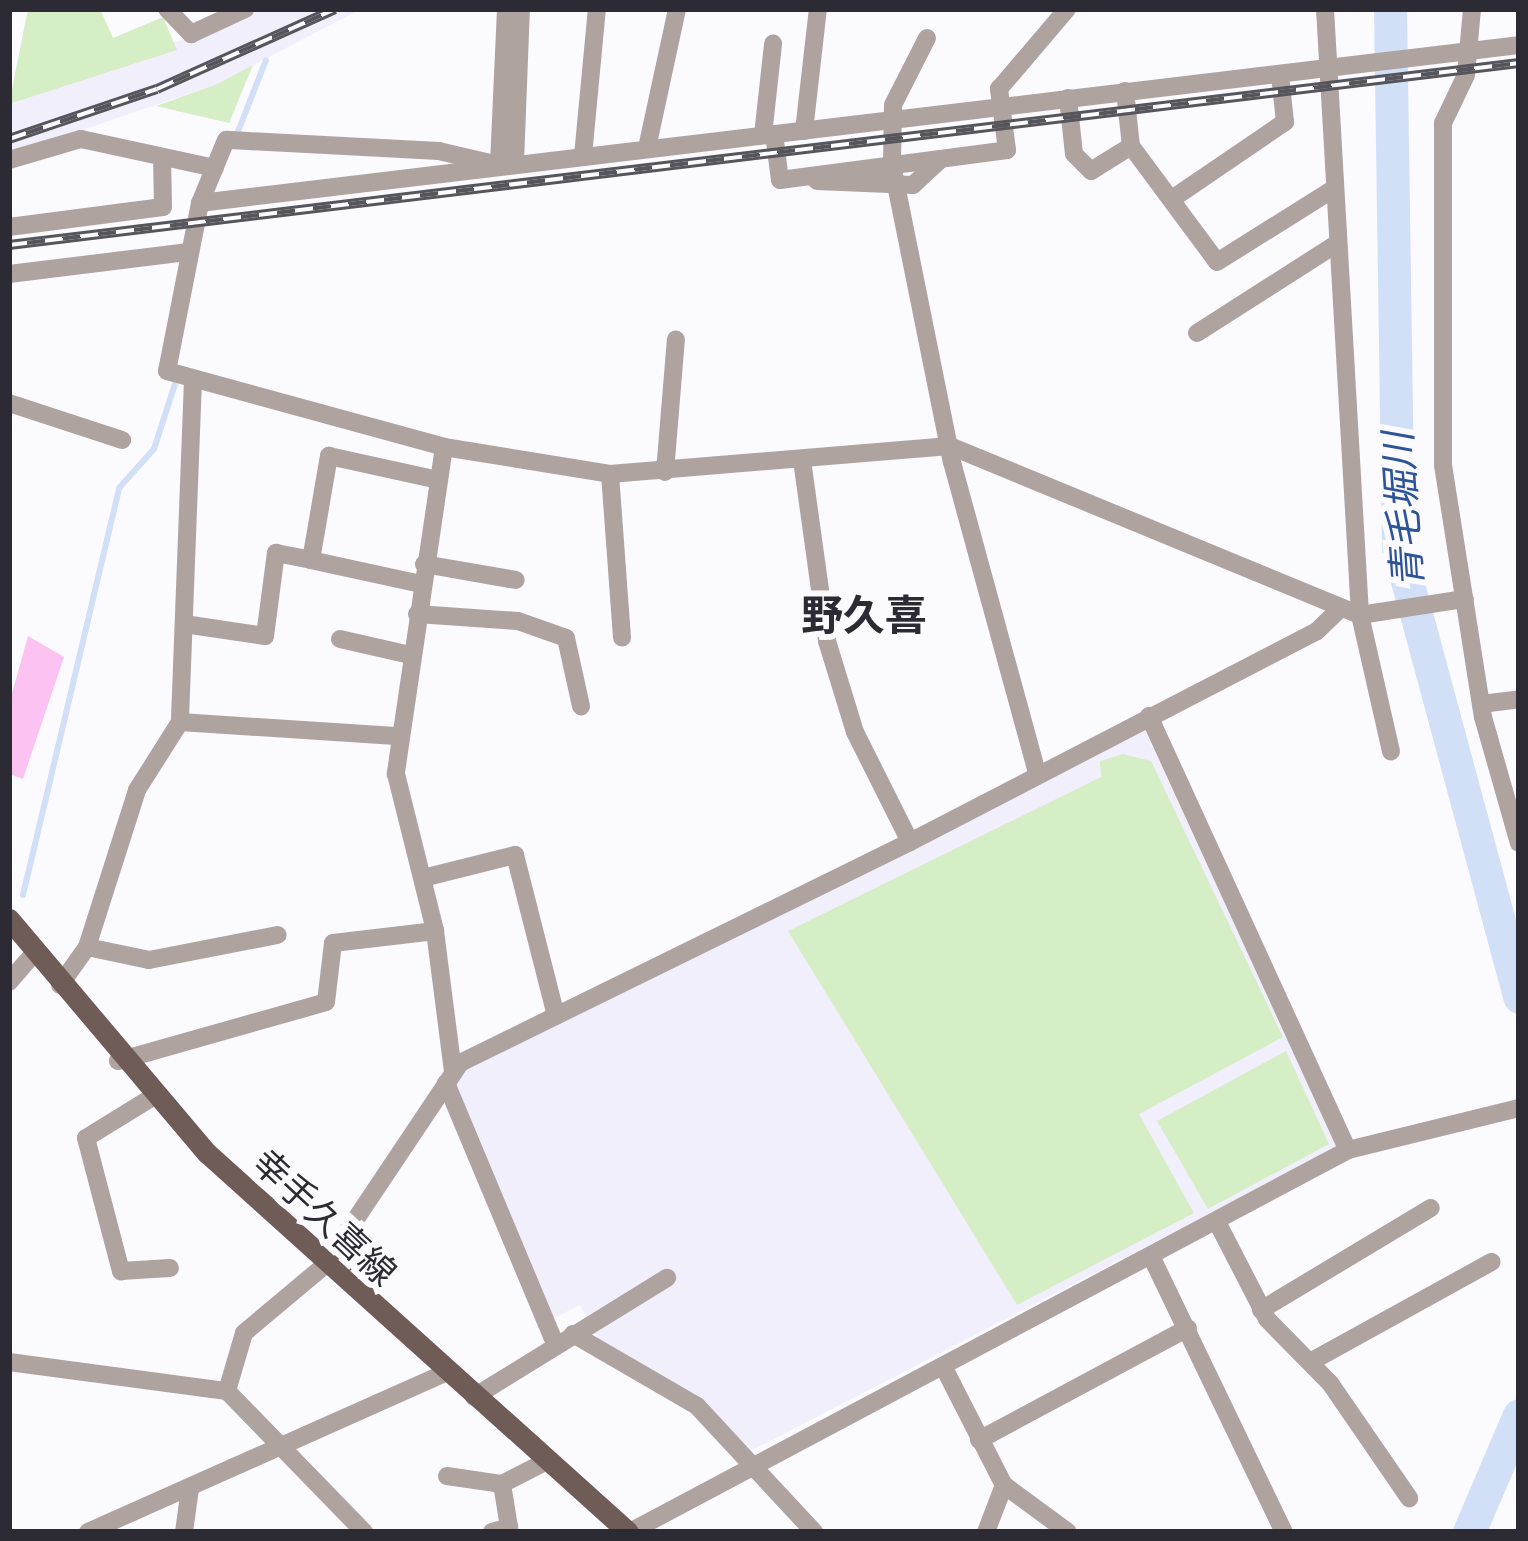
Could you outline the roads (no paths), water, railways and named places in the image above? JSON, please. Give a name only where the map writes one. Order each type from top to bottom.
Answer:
[{"type":"main road","name":"幸手久喜線","points":[[9,919],[152,1098],[326,1265],[629,1532]]},
{"type":"street","points":[[167,9],[191,34],[245,9]]},
{"type":"street","points":[[506,9],[507,164]]},
{"type":"street","points":[[507,164],[521,9]]},
{"type":"street","points":[[584,156],[597,9]]},
{"type":"street","points":[[646,148],[676,9]]},
{"type":"street","points":[[804,131],[818,9]]},
{"type":"street","points":[[773,44],[769,135],[780,180],[894,175],[943,158],[1007,150],[999,88],[1067,9]]},
{"type":"street","points":[[1472,9],[1443,123],[1443,465],[1460,600],[1481,704],[1519,843]]},
{"type":"street","points":[[1332,11],[1335,188],[1356,613],[1391,752]]},
{"type":"street","points":[[927,38],[891,119],[894,175],[950,446],[1037,773]]},
{"type":"street","points":[[200,203],[1519,45]]},
{"type":"street","points":[[1172,200],[1285,122],[1280,75]]},
{"type":"street","points":[[1125,91],[1130,146],[1216,262],[1335,188]]},
{"type":"street","points":[[1067,98],[1074,154],[1091,171],[1130,146]]},
{"type":"street","points":[[9,160],[81,139],[215,168]]},
{"type":"street","points":[[507,164],[439,151],[226,140],[200,203],[167,371],[444,446],[610,474],[950,446],[1356,613]]},
{"type":"street","points":[[9,227],[163,207],[163,157]]},
{"type":"street","points":[[1197,334],[1338,243]]},
{"type":"street","points":[[9,274],[189,252]]},
{"type":"street","points":[[665,472],[676,339]]},
{"type":"street","points":[[60,985],[87,946],[137,790],[180,722],[194,380]]},
{"type":"street","points":[[9,403],[122,440]]},
{"type":"street","points":[[444,446],[396,736],[401,818],[423,878],[435,931],[449,1077],[555,1344]]},
{"type":"street","points":[[310,560],[329,456],[438,480]]},
{"type":"street","points":[[802,460],[827,641],[855,732],[910,842]]},
{"type":"street","points":[[610,474],[622,638]]},
{"type":"street","points":[[184,624],[265,636],[276,554],[423,574],[516,580]]},
{"type":"street","points":[[227,1390],[244,1333],[326,1265],[449,1077],[556,1016],[910,842],[1317,631],[1356,613],[1460,600]]},
{"type":"street","points":[[417,614],[518,621],[566,638],[581,706]]},
{"type":"street","points":[[340,639],[410,655]]},
{"type":"street","points":[[1481,704],[1519,698]]},
{"type":"street","points":[[1149,716],[1348,1150]]},
{"type":"street","points":[[180,722],[396,736]]},
{"type":"street","points":[[423,878],[515,855],[556,1016]]},
{"type":"street","points":[[118,1061],[326,1002],[333,944],[435,931]]},
{"type":"street","points":[[87,946],[149,960],[278,935]]},
{"type":"street","points":[[10,976],[34,952]]},
{"type":"street","points":[[152,1098],[86,1138],[121,1271],[170,1268]]},
{"type":"street","points":[[629,1532],[752,1459],[944,1366],[1348,1150],[1512,1111]]},
{"type":"street","points":[[1261,1310],[1431,1208]]},
{"type":"street","points":[[1217,1222],[1261,1310],[1312,1361],[1409,1498]]},
{"type":"street","points":[[1151,1256],[1284,1532]]},
{"type":"street","points":[[1312,1361],[1491,1262]]},
{"type":"street","points":[[474,1397],[668,1278]]},
{"type":"street","points":[[980,1440],[1188,1328]]},
{"type":"street","points":[[582,1329],[697,1406],[752,1459],[814,1532]]},
{"type":"street","points":[[9,1362],[227,1390],[364,1532]]},
{"type":"street","points":[[944,1366],[1004,1485],[1068,1532]]},
{"type":"street","points":[[88,1532],[447,1372]]},
{"type":"street","points":[[447,1476],[502,1484],[547,1461]]},
{"type":"street","points":[[492,1532],[508,1528],[502,1484]]},
{"type":"street","points":[[986,1532],[1004,1485]]},
{"type":"street","points":[[184,1532],[190,1488]]},
{"type":"waterway","name":"青毛堀川","points":[[1390,9],[1398,547],[1519,997]]},
{"type":"waterway","points":[[237,134],[266,60]]},
{"type":"waterway","points":[[23,895],[119,488],[154,449],[175,384]]},
{"type":"waterway","name":"青毛堀川","points":[[1469,1532],[1519,1415]]},
{"type":"railway","points":[[9,139],[157,89],[335,9]]},
{"type":"railway","points":[[9,245],[1519,63]]},
{"type":"district","name":"野久喜","points":[[864,615]]}]
